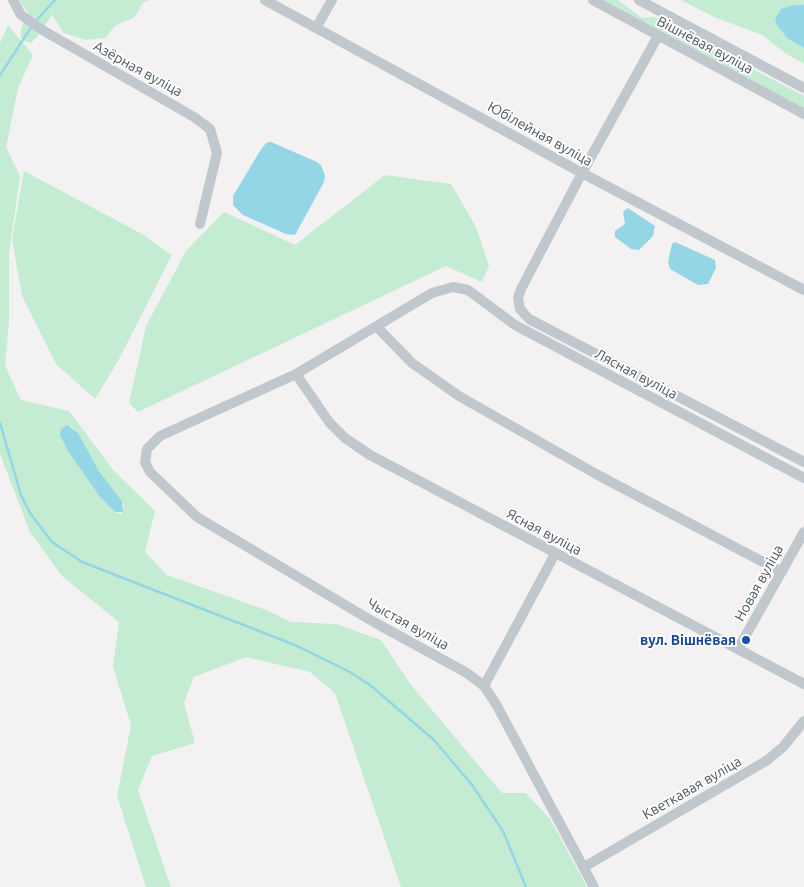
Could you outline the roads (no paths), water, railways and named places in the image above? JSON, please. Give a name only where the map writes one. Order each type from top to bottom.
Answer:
[{"type":"street","name":"Азёрная вуліца","points":[[13,0],[18,12],[24,18],[194,117],[210,129],[216,145],[216,162],[200,224]]},
{"type":"street","name":"Юбілейная вуліца","points":[[265,0],[582,173],[804,290]]},
{"type":"street","points":[[316,28],[332,0]]},
{"type":"street","name":"Вішнёвая вуліца","points":[[593,0],[804,114]]},
{"type":"street","points":[[639,0],[804,88]]},
{"type":"street","points":[[582,173],[658,36]]},
{"type":"street","name":"Лясная вуліца","points":[[582,173],[521,289],[518,304],[522,314],[529,320],[804,462]]},
{"type":"street","name":"Лясная вуліца","points":[[377,327],[438,290],[460,288],[475,294],[514,325],[804,478]]},
{"type":"street","points":[[296,374],[377,327],[412,363],[467,401],[596,474],[782,572]]},
{"type":"street","name":"Чыстая вуліца","points":[[296,374],[160,436],[147,449],[146,462],[150,472],[203,522],[372,621],[467,672],[484,686],[496,704],[594,887]]},
{"type":"street","name":"Ясная вуліца","points":[[296,374],[329,422],[361,450],[804,684]]},
{"type":"street","name":"Новая вуліца","points":[[738,649],[804,532]]},
{"type":"street","points":[[484,686],[555,554]]},
{"type":"street","name":"Кветкавая вуліца","points":[[584,868],[766,761],[804,721]]},
{"type":"water","points":[[795,5],[804,5],[804,48],[787,38],[776,24],[775,19],[781,9]]},
{"type":"water","points":[[271,142],[317,162],[321,165],[325,176],[324,182],[295,235],[286,234],[243,215],[233,205],[233,196],[260,151],[266,143]]},
{"type":"water","points":[[628,208],[655,226],[653,236],[639,250],[631,249],[615,237],[615,231],[625,224],[623,212]]},
{"type":"water","points":[[675,242],[715,260],[716,268],[708,284],[698,285],[670,269],[668,262],[672,244]]},
{"type":"water","points":[[67,425],[78,433],[99,471],[122,501],[123,512],[115,512],[100,497],[68,451],[60,436],[61,429]]},
{"type":"waterway","points":[[35,22],[55,0]]},
{"type":"waterway","points":[[0,75],[32,26]]},
{"type":"waterway","points":[[0,423],[21,495],[30,513],[52,542],[82,562],[295,645],[348,671],[370,685],[434,740],[472,785],[503,831],[526,887]]},
{"type":"place","name":"вул. Вішнёвая","points":[[746,640]]}]
